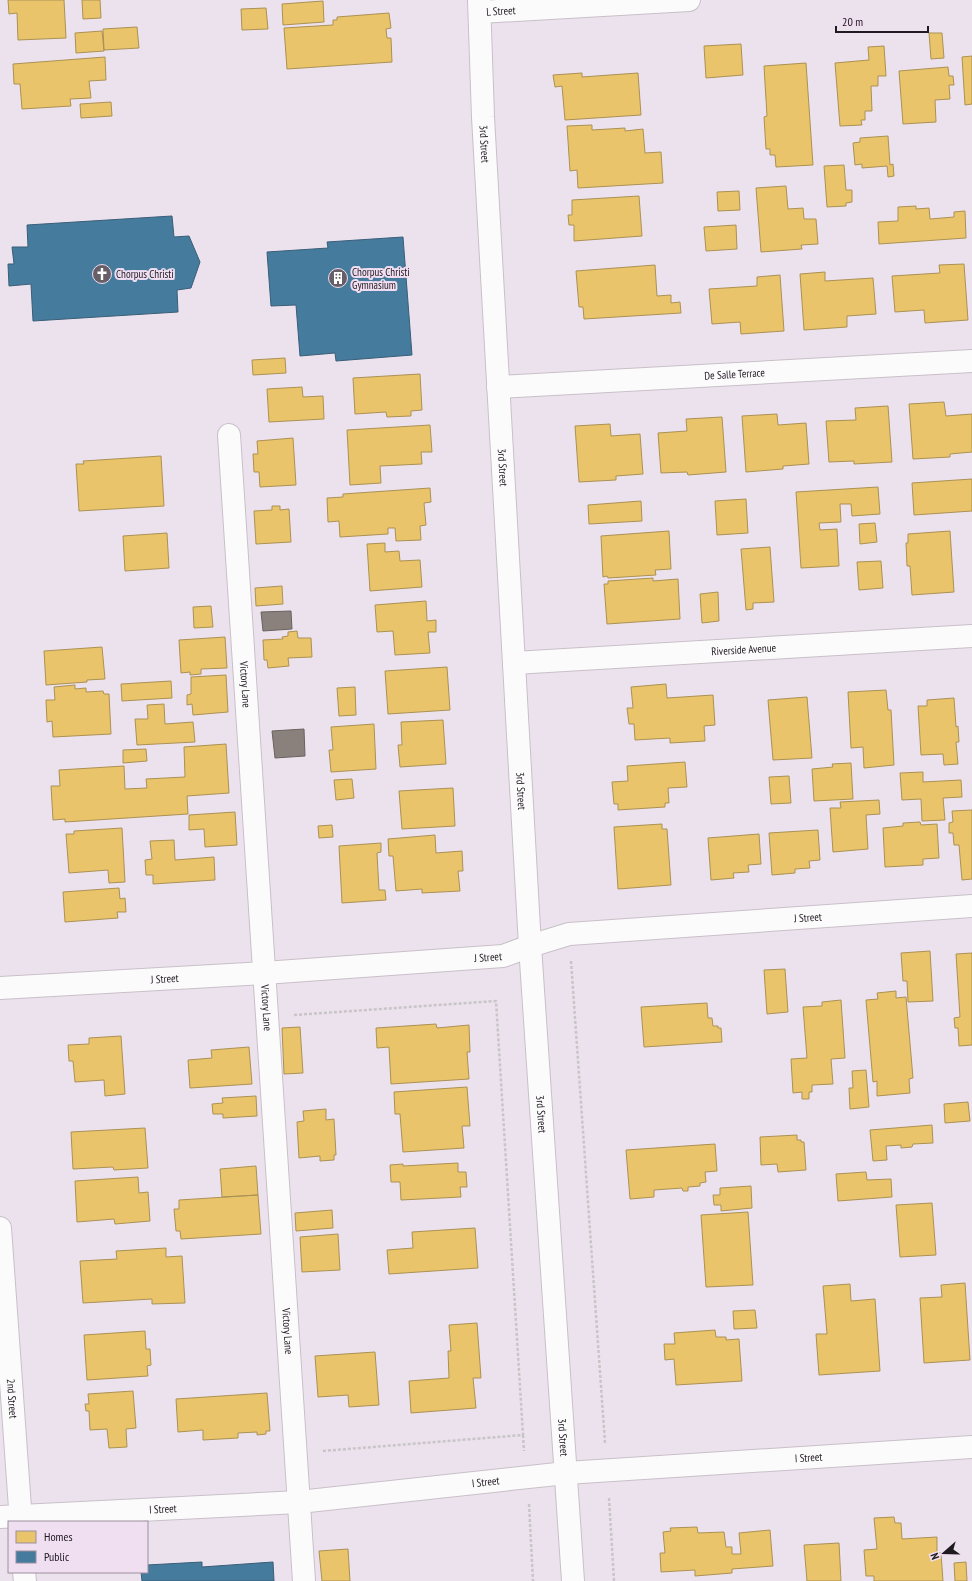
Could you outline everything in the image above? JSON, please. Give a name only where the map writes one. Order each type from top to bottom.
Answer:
[{"type":"street","name":"L Street","points":[[480,6],[689,0]]},
{"type":"street","name":"3rd Street","points":[[480,6],[484,117],[498,387],[530,946],[573,1581]]},
{"type":"street","name":"De Salle Terrace","points":[[498,387],[972,361]]},
{"type":"street","name":"Victory Lane","points":[[229,435],[304,1581]]},
{"type":"street","name":"Riverside Avenue","points":[[514,664],[972,636]]},
{"type":"street","name":"J Street","points":[[0,988],[264,973],[503,956],[569,934],[972,906]]},
{"type":"street","name":"2nd Street","points":[[0,1228],[14,1518]]},
{"type":"street","name":"I Street","points":[[14,1518],[299,1502],[566,1473],[972,1447]]},
{"type":"path","points":[[569,934],[614,1581]]},
{"type":"path","points":[[267,1017],[496,1002],[533,1581]]},
{"type":"path","points":[[296,1453],[523,1435]]},
{"type":"building: Homes","points":[[8,0],[64,0],[66,38],[18,40],[17,13],[9,14]]},
{"type":"building: Homes","points":[[82,0],[100,0],[101,18],[83,19]]},
{"type":"building: Homes","points":[[323,1],[324,22],[283,25],[282,4]]},
{"type":"building: Homes","points":[[266,8],[268,29],[242,30],[241,9]]},
{"type":"building: Homes","points":[[389,13],[391,28],[386,29],[387,38],[391,38],[392,62],[287,69],[284,28],[333,25],[333,20],[337,20],[337,17]]},
{"type":"building: Homes","points":[[137,27],[139,48],[104,50],[103,29]]},
{"type":"building: Homes","points":[[102,31],[104,51],[76,53],[75,33]]},
{"type":"building: Homes","points":[[929,33],[942,33],[944,58],[931,59]]},
{"type":"building: Homes","points":[[741,44],[743,75],[706,78],[704,46]]},
{"type":"building: Homes","points":[[884,46],[886,76],[878,76],[878,86],[871,86],[872,111],[865,111],[865,120],[861,120],[862,125],[840,126],[835,63],[869,60],[868,47]]},
{"type":"building: Homes","points":[[972,56],[972,104],[965,105],[962,57]]},
{"type":"building: Homes","points":[[105,57],[106,80],[89,81],[91,98],[70,99],[71,106],[22,109],[20,84],[14,84],[13,64]]},
{"type":"building: Homes","points":[[806,63],[813,165],[776,167],[775,155],[770,155],[770,149],[766,149],[764,117],[767,116],[764,66]]},
{"type":"building: Homes","points":[[948,67],[949,76],[953,76],[954,85],[949,85],[950,99],[935,100],[936,122],[903,124],[899,71]]},
{"type":"building: Homes","points":[[582,73],[582,77],[638,73],[641,115],[565,120],[562,86],[555,87],[553,75]]},
{"type":"building: Homes","points":[[111,102],[112,116],[81,118],[80,104]]},
{"type":"building: Homes","points":[[592,125],[592,130],[625,128],[625,131],[643,129],[645,153],[661,152],[663,183],[578,188],[577,170],[570,171],[567,126]]},
{"type":"building: Homes","points":[[888,136],[890,165],[893,164],[894,176],[888,177],[887,166],[862,168],[862,164],[855,165],[853,143],[860,142],[860,138]]},
{"type":"building: Homes","points":[[844,165],[846,190],[852,190],[852,202],[846,203],[846,206],[827,207],[824,166]]},
{"type":"building: Homes","points":[[786,186],[788,209],[803,208],[804,219],[816,219],[818,244],[801,245],[802,249],[761,252],[756,188]]},
{"type":"building: Homes","points":[[739,191],[740,210],[718,211],[717,192]]},
{"type":"building: Homes","points":[[639,196],[642,236],[574,241],[574,225],[569,225],[568,215],[572,215],[572,200]]},
{"type":"building: Homes","points":[[916,206],[916,209],[929,208],[930,219],[954,217],[954,212],[965,211],[966,238],[879,244],[878,222],[898,221],[898,207]]},
{"type":"building: Homes","points":[[736,225],[737,249],[706,251],[704,227]]},
{"type":"building: Homes","points":[[964,264],[968,320],[925,323],[924,310],[895,312],[892,276],[940,273],[939,265]]},
{"type":"building: Homes","points":[[655,265],[657,296],[671,295],[671,303],[680,302],[681,313],[584,319],[583,307],[579,307],[576,271]]},
{"type":"building: Homes","points":[[825,272],[825,281],[873,278],[876,314],[847,316],[847,327],[804,330],[800,274]]},
{"type":"building: Homes","points":[[780,275],[784,331],[741,334],[740,322],[712,324],[709,289],[757,286],[757,277]]},
{"type":"building: Homes","points":[[285,358],[286,373],[253,375],[252,360]]},
{"type":"building: Homes","points":[[420,374],[422,410],[411,411],[411,416],[387,417],[386,412],[355,414],[353,378]]},
{"type":"building: Homes","points":[[302,387],[303,397],[323,396],[324,419],[269,422],[267,389]]},
{"type":"building: Homes","points":[[944,402],[946,416],[972,414],[972,452],[950,454],[950,457],[913,459],[909,404]]},
{"type":"building: Homes","points":[[888,406],[892,462],[854,464],[854,461],[829,462],[826,421],[856,420],[855,408]]},
{"type":"building: Homes","points":[[777,414],[778,425],[806,423],[809,464],[783,466],[783,469],[746,472],[742,416]]},
{"type":"building: Homes","points":[[722,417],[726,472],[688,475],[687,472],[661,473],[658,433],[687,431],[686,419]]},
{"type":"building: Homes","points":[[610,424],[611,436],[640,434],[643,474],[616,476],[616,480],[579,482],[575,426]]},
{"type":"building: Homes","points":[[430,425],[432,452],[421,452],[422,464],[380,466],[381,483],[350,485],[347,430]]},
{"type":"building: Homes","points":[[293,438],[296,485],[260,487],[259,472],[254,472],[253,454],[258,454],[257,441]]},
{"type":"building: Homes","points":[[161,456],[164,506],[79,511],[76,464],[84,464],[83,461]]},
{"type":"building: Homes","points":[[972,479],[972,511],[914,515],[912,483]]},
{"type":"building: Homes","points":[[878,487],[880,514],[852,516],[851,504],[840,504],[841,522],[819,523],[820,530],[837,529],[839,566],[801,568],[796,492]]},
{"type":"building: Homes","points":[[430,488],[431,502],[424,503],[426,525],[420,526],[421,540],[396,541],[395,528],[388,528],[388,534],[340,537],[339,521],[328,522],[327,498],[343,497],[343,494]]},
{"type":"building: Homes","points":[[746,499],[748,533],[717,535],[715,501]]},
{"type":"building: Homes","points":[[641,501],[642,521],[589,524],[588,505]]},
{"type":"building: Homes","points":[[272,506],[280,506],[280,510],[289,509],[291,542],[256,544],[254,511],[272,510]]},
{"type":"building: Homes","points":[[875,523],[877,542],[860,544],[859,524]]},
{"type":"building: Homes","points":[[669,531],[671,569],[655,570],[656,575],[603,577],[601,536]]},
{"type":"building: Homes","points":[[950,531],[954,592],[912,595],[910,566],[907,566],[906,543],[908,543],[908,534]]},
{"type":"building: Homes","points":[[167,533],[169,568],[125,571],[123,536]]},
{"type":"building: Homes","points":[[385,543],[385,552],[399,551],[400,561],[420,560],[422,587],[370,591],[367,544]]},
{"type":"building: Homes","points":[[770,547],[774,602],[753,603],[753,609],[746,610],[741,549]]},
{"type":"building: Homes","points":[[881,561],[883,588],[859,590],[857,562]]},
{"type":"building: Homes","points":[[653,578],[653,581],[678,579],[680,619],[607,624],[604,584],[608,584],[608,581]]},
{"type":"building: Homes","points":[[282,586],[283,604],[256,606],[255,588]]},
{"type":"building: Homes","points":[[718,592],[719,621],[702,623],[700,594]]},
{"type":"building: Homes","points":[[426,601],[427,621],[436,620],[436,632],[428,632],[430,653],[395,655],[393,631],[377,632],[375,605]]},
{"type":"building: Homes","points":[[211,606],[213,627],[194,628],[193,607]]},
{"type":"building: Homes","points":[[297,631],[298,638],[311,638],[312,657],[288,658],[289,666],[268,668],[267,660],[264,660],[263,640],[283,639],[282,637],[288,636],[288,632]]},
{"type":"building: Homes","points":[[225,637],[227,668],[201,669],[201,674],[190,675],[190,672],[181,673],[179,640]]},
{"type":"building: Homes","points":[[102,647],[105,679],[46,685],[44,651]]},
{"type":"building: Homes","points":[[447,667],[450,710],[388,714],[385,671]]},
{"type":"building: Homes","points":[[226,675],[228,712],[193,715],[192,704],[187,705],[187,695],[191,694],[191,677]]},
{"type":"building: Homes","points":[[171,681],[172,698],[122,701],[121,684]]},
{"type":"building: Homes","points":[[666,684],[667,698],[713,695],[715,725],[704,726],[705,741],[670,743],[670,738],[635,740],[634,724],[629,724],[627,708],[633,708],[631,687]]},
{"type":"building: Homes","points":[[75,685],[75,689],[86,688],[86,692],[103,691],[104,694],[109,694],[111,734],[53,737],[52,721],[47,722],[46,700],[55,700],[54,687]]},
{"type":"building: Homes","points":[[355,687],[356,715],[339,716],[337,688]]},
{"type":"building: Homes","points":[[886,690],[888,710],[891,710],[894,765],[864,768],[863,747],[851,748],[848,692]]},
{"type":"building: Homes","points":[[807,697],[812,758],[773,760],[768,700]]},
{"type":"building: Homes","points":[[954,698],[956,727],[958,726],[959,742],[956,742],[958,764],[944,765],[943,754],[921,755],[918,706],[927,706],[927,700]]},
{"type":"building: Homes","points":[[164,704],[165,724],[193,722],[195,742],[137,745],[135,719],[148,719],[147,705]]},
{"type":"building: Homes","points":[[443,720],[446,764],[400,767],[398,745],[402,745],[401,722]]},
{"type":"building: Homes","points":[[374,724],[376,769],[331,772],[329,750],[333,750],[331,727]]},
{"type":"building: Homes","points":[[226,744],[229,793],[187,796],[188,814],[65,822],[65,819],[53,820],[51,786],[60,786],[59,770],[124,766],[125,789],[147,788],[146,779],[185,777],[184,747]]},
{"type":"building: Homes","points":[[146,749],[147,761],[123,763],[123,750]]},
{"type":"building: Homes","points":[[685,762],[687,787],[668,788],[669,803],[665,803],[665,807],[618,810],[618,804],[614,804],[612,782],[628,781],[627,766]]},
{"type":"building: Homes","points":[[851,763],[853,799],[814,801],[812,769],[833,767],[832,764]]},
{"type":"building: Homes","points":[[923,772],[923,782],[961,780],[962,797],[943,798],[945,820],[922,821],[921,799],[902,800],[900,773]]},
{"type":"building: Homes","points":[[789,776],[791,803],[771,804],[769,777]]},
{"type":"building: Homes","points":[[352,779],[354,798],[336,800],[334,780]]},
{"type":"building: Homes","points":[[453,788],[455,826],[402,829],[399,791]]},
{"type":"building: Homes","points":[[879,800],[880,814],[866,815],[868,849],[833,852],[830,808],[841,808],[840,802]]},
{"type":"building: Homes","points":[[972,810],[972,879],[962,880],[959,845],[954,845],[953,833],[949,833],[949,823],[953,822],[952,811]]},
{"type":"building: Homes","points":[[235,812],[237,845],[205,847],[204,829],[189,830],[189,815]]},
{"type":"building: Homes","points":[[920,822],[921,825],[937,824],[939,858],[923,859],[923,865],[885,867],[883,828],[903,826],[903,823]]},
{"type":"building: Homes","points":[[662,824],[662,829],[667,829],[671,885],[618,889],[614,827]]},
{"type":"building: Homes","points":[[332,825],[333,837],[319,838],[318,826]]},
{"type":"building: Homes","points":[[122,828],[125,882],[109,883],[108,870],[69,873],[66,834],[74,834],[74,831]]},
{"type":"building: Homes","points":[[818,830],[820,860],[809,861],[810,868],[795,869],[795,873],[772,875],[769,833]]},
{"type":"building: Homes","points":[[759,834],[761,864],[748,865],[749,872],[733,873],[734,878],[711,880],[708,838]]},
{"type":"building: Homes","points":[[435,835],[436,853],[462,851],[463,871],[458,871],[460,891],[422,893],[422,889],[396,891],[393,856],[389,856],[388,839]]},
{"type":"building: Homes","points":[[174,840],[175,860],[214,857],[215,880],[153,884],[153,875],[146,875],[145,860],[152,859],[150,841]]},
{"type":"building: Homes","points":[[381,843],[381,852],[377,853],[379,890],[385,890],[386,900],[342,903],[339,846]]},
{"type":"building: Homes","points":[[119,888],[120,899],[125,898],[126,912],[117,912],[118,918],[65,922],[63,892]]},
{"type":"building: Homes","points":[[930,951],[933,1001],[908,1002],[907,981],[903,981],[901,953]]},
{"type":"building: Homes","points":[[972,953],[972,1045],[959,1046],[958,1028],[955,1028],[954,1018],[960,1017],[956,954]]},
{"type":"building: Homes","points":[[785,969],[788,1012],[767,1014],[764,970]]},
{"type":"building: Homes","points":[[896,991],[896,998],[906,997],[913,1078],[909,1079],[910,1093],[877,1096],[877,1081],[873,1082],[866,1000],[878,999],[877,993]]},
{"type":"building: Homes","points":[[841,1000],[845,1058],[831,1059],[833,1084],[812,1085],[812,1092],[809,1092],[809,1099],[802,1099],[802,1092],[793,1093],[791,1059],[807,1058],[803,1007],[822,1006],[822,1002]]},
{"type":"building: Homes","points":[[707,1003],[708,1018],[712,1018],[713,1026],[718,1026],[718,1028],[721,1028],[722,1042],[644,1047],[641,1007]]},
{"type":"building: Homes","points":[[436,1024],[437,1028],[469,1025],[470,1052],[467,1052],[469,1079],[391,1084],[389,1047],[377,1048],[376,1028]]},
{"type":"building: Homes","points":[[300,1027],[303,1073],[284,1074],[282,1028]]},
{"type":"building: Homes","points":[[121,1036],[125,1094],[105,1096],[104,1080],[75,1082],[73,1061],[69,1061],[68,1045],[89,1044],[89,1038]]},
{"type":"building: Homes","points":[[249,1047],[252,1084],[190,1088],[188,1060],[212,1058],[211,1050]]},
{"type":"building: Homes","points":[[866,1070],[869,1107],[850,1109],[849,1088],[853,1088],[852,1071]]},
{"type":"building: Homes","points":[[467,1087],[470,1126],[462,1126],[464,1148],[403,1152],[400,1114],[395,1114],[394,1092]]},
{"type":"building: Homes","points":[[256,1096],[257,1116],[223,1118],[223,1114],[213,1114],[212,1104],[223,1103],[222,1098]]},
{"type":"building: Homes","points":[[968,1102],[970,1121],[945,1123],[944,1104]]},
{"type":"building: Homes","points":[[326,1109],[326,1120],[334,1119],[336,1155],[334,1155],[334,1160],[320,1161],[320,1156],[299,1158],[297,1122],[304,1121],[303,1111]]},
{"type":"building: Homes","points":[[932,1125],[933,1143],[913,1144],[912,1147],[901,1148],[901,1145],[886,1146],[887,1160],[873,1161],[870,1130]]},
{"type":"building: Homes","points":[[145,1128],[148,1168],[114,1170],[113,1167],[73,1169],[71,1132]]},
{"type":"building: Homes","points":[[797,1135],[797,1140],[804,1142],[806,1170],[778,1172],[777,1164],[761,1165],[760,1137]]},
{"type":"building: Homes","points":[[715,1144],[717,1171],[705,1172],[706,1182],[700,1183],[700,1186],[688,1187],[688,1191],[683,1191],[682,1188],[654,1190],[654,1197],[630,1199],[626,1150]]},
{"type":"building: Homes","points":[[458,1163],[458,1172],[466,1172],[467,1187],[460,1187],[461,1197],[401,1200],[400,1182],[391,1182],[390,1165],[403,1164],[403,1166]]},
{"type":"building: Homes","points":[[256,1166],[258,1195],[222,1197],[220,1169]]},
{"type":"building: Homes","points":[[866,1172],[867,1180],[891,1179],[892,1197],[838,1201],[836,1174]]},
{"type":"building: Homes","points":[[138,1177],[139,1193],[148,1192],[150,1221],[115,1224],[114,1219],[77,1222],[75,1181]]},
{"type":"building: Homes","points":[[751,1186],[752,1208],[721,1211],[721,1205],[714,1205],[713,1195],[720,1195],[720,1188]]},
{"type":"building: Homes","points":[[258,1195],[261,1234],[181,1239],[180,1231],[176,1231],[174,1209],[179,1209],[179,1200]]},
{"type":"building: Homes","points":[[932,1203],[936,1255],[900,1257],[896,1205]]},
{"type":"building: Homes","points":[[332,1210],[333,1228],[296,1231],[295,1213]]},
{"type":"building: Homes","points":[[748,1212],[753,1285],[706,1287],[701,1215]]},
{"type":"building: Homes","points":[[475,1228],[478,1268],[389,1274],[387,1250],[413,1248],[412,1232]]},
{"type":"building: Homes","points":[[338,1234],[340,1270],[302,1272],[300,1237]]},
{"type":"building: Homes","points":[[166,1248],[166,1257],[182,1256],[185,1303],[152,1304],[152,1299],[83,1303],[80,1261],[117,1259],[116,1251]]},
{"type":"building: Homes","points":[[965,1283],[970,1360],[924,1363],[920,1298],[942,1297],[941,1285]]},
{"type":"building: Homes","points":[[850,1284],[851,1301],[875,1299],[880,1371],[819,1375],[816,1334],[827,1334],[823,1286]]},
{"type":"building: Homes","points":[[755,1310],[757,1328],[734,1329],[733,1311]]},
{"type":"building: Homes","points":[[477,1323],[481,1378],[473,1378],[476,1408],[411,1413],[409,1381],[449,1378],[448,1351],[451,1351],[449,1325]]},
{"type":"building: Homes","points":[[715,1330],[716,1337],[726,1337],[726,1340],[739,1339],[742,1381],[676,1385],[674,1359],[665,1360],[664,1344],[675,1344],[674,1333]]},
{"type":"building: Homes","points":[[145,1331],[146,1349],[150,1349],[151,1365],[147,1366],[148,1376],[87,1380],[84,1335]]},
{"type":"building: Homes","points":[[375,1352],[379,1405],[349,1407],[348,1395],[318,1397],[315,1356]]},
{"type":"building: Homes","points":[[133,1391],[136,1428],[126,1429],[127,1447],[109,1448],[107,1429],[90,1430],[89,1411],[86,1411],[85,1404],[89,1404],[88,1394]]},
{"type":"building: Homes","points":[[267,1393],[270,1431],[266,1431],[266,1434],[257,1435],[257,1432],[238,1433],[238,1438],[203,1440],[203,1430],[178,1432],[176,1399]]},
{"type":"building: Homes","points":[[894,1517],[895,1523],[901,1523],[902,1539],[937,1537],[937,1553],[941,1553],[943,1581],[874,1581],[874,1576],[866,1576],[864,1550],[877,1549],[874,1518]]},
{"type":"building: Homes","points":[[697,1527],[698,1533],[724,1532],[726,1547],[732,1547],[732,1554],[741,1554],[739,1533],[770,1530],[773,1566],[732,1569],[732,1573],[695,1576],[695,1570],[661,1572],[660,1553],[665,1553],[663,1532],[671,1531],[670,1528]]},
{"type":"building: Homes","points":[[839,1543],[841,1581],[807,1581],[804,1545]]},
{"type":"building: Homes","points":[[348,1549],[350,1581],[322,1581],[319,1551]]},
{"type":"building: Homes","points":[[966,1562],[967,1581],[955,1581],[954,1563]]},
{"type":"building: Public","name":"Chorpus Christi","points":[[172,216],[174,237],[189,236],[200,262],[191,288],[177,290],[178,312],[33,321],[31,284],[9,286],[8,264],[14,264],[12,247],[28,247],[27,225]]},
{"type":"building: Public","name":"Chorpus Christi Gymnasium","points":[[403,237],[412,355],[336,361],[335,353],[300,356],[296,305],[271,306],[267,252],[328,248],[327,242]]},
{"type":"building: Public","points":[[202,1562],[202,1567],[273,1562],[274,1581],[142,1581],[141,1573],[148,1573],[148,1565]]},
{"type":"building: Industry","points":[[291,611],[292,629],[263,631],[261,612]]},
{"type":"building: Industry","points":[[304,729],[305,756],[275,758],[272,731]]},
{"type":"place","name":"Chorpus Christi","points":[[102,274]]},
{"type":"place","name":"Chorpus Christi Gymnasium","points":[[338,278]]}]
